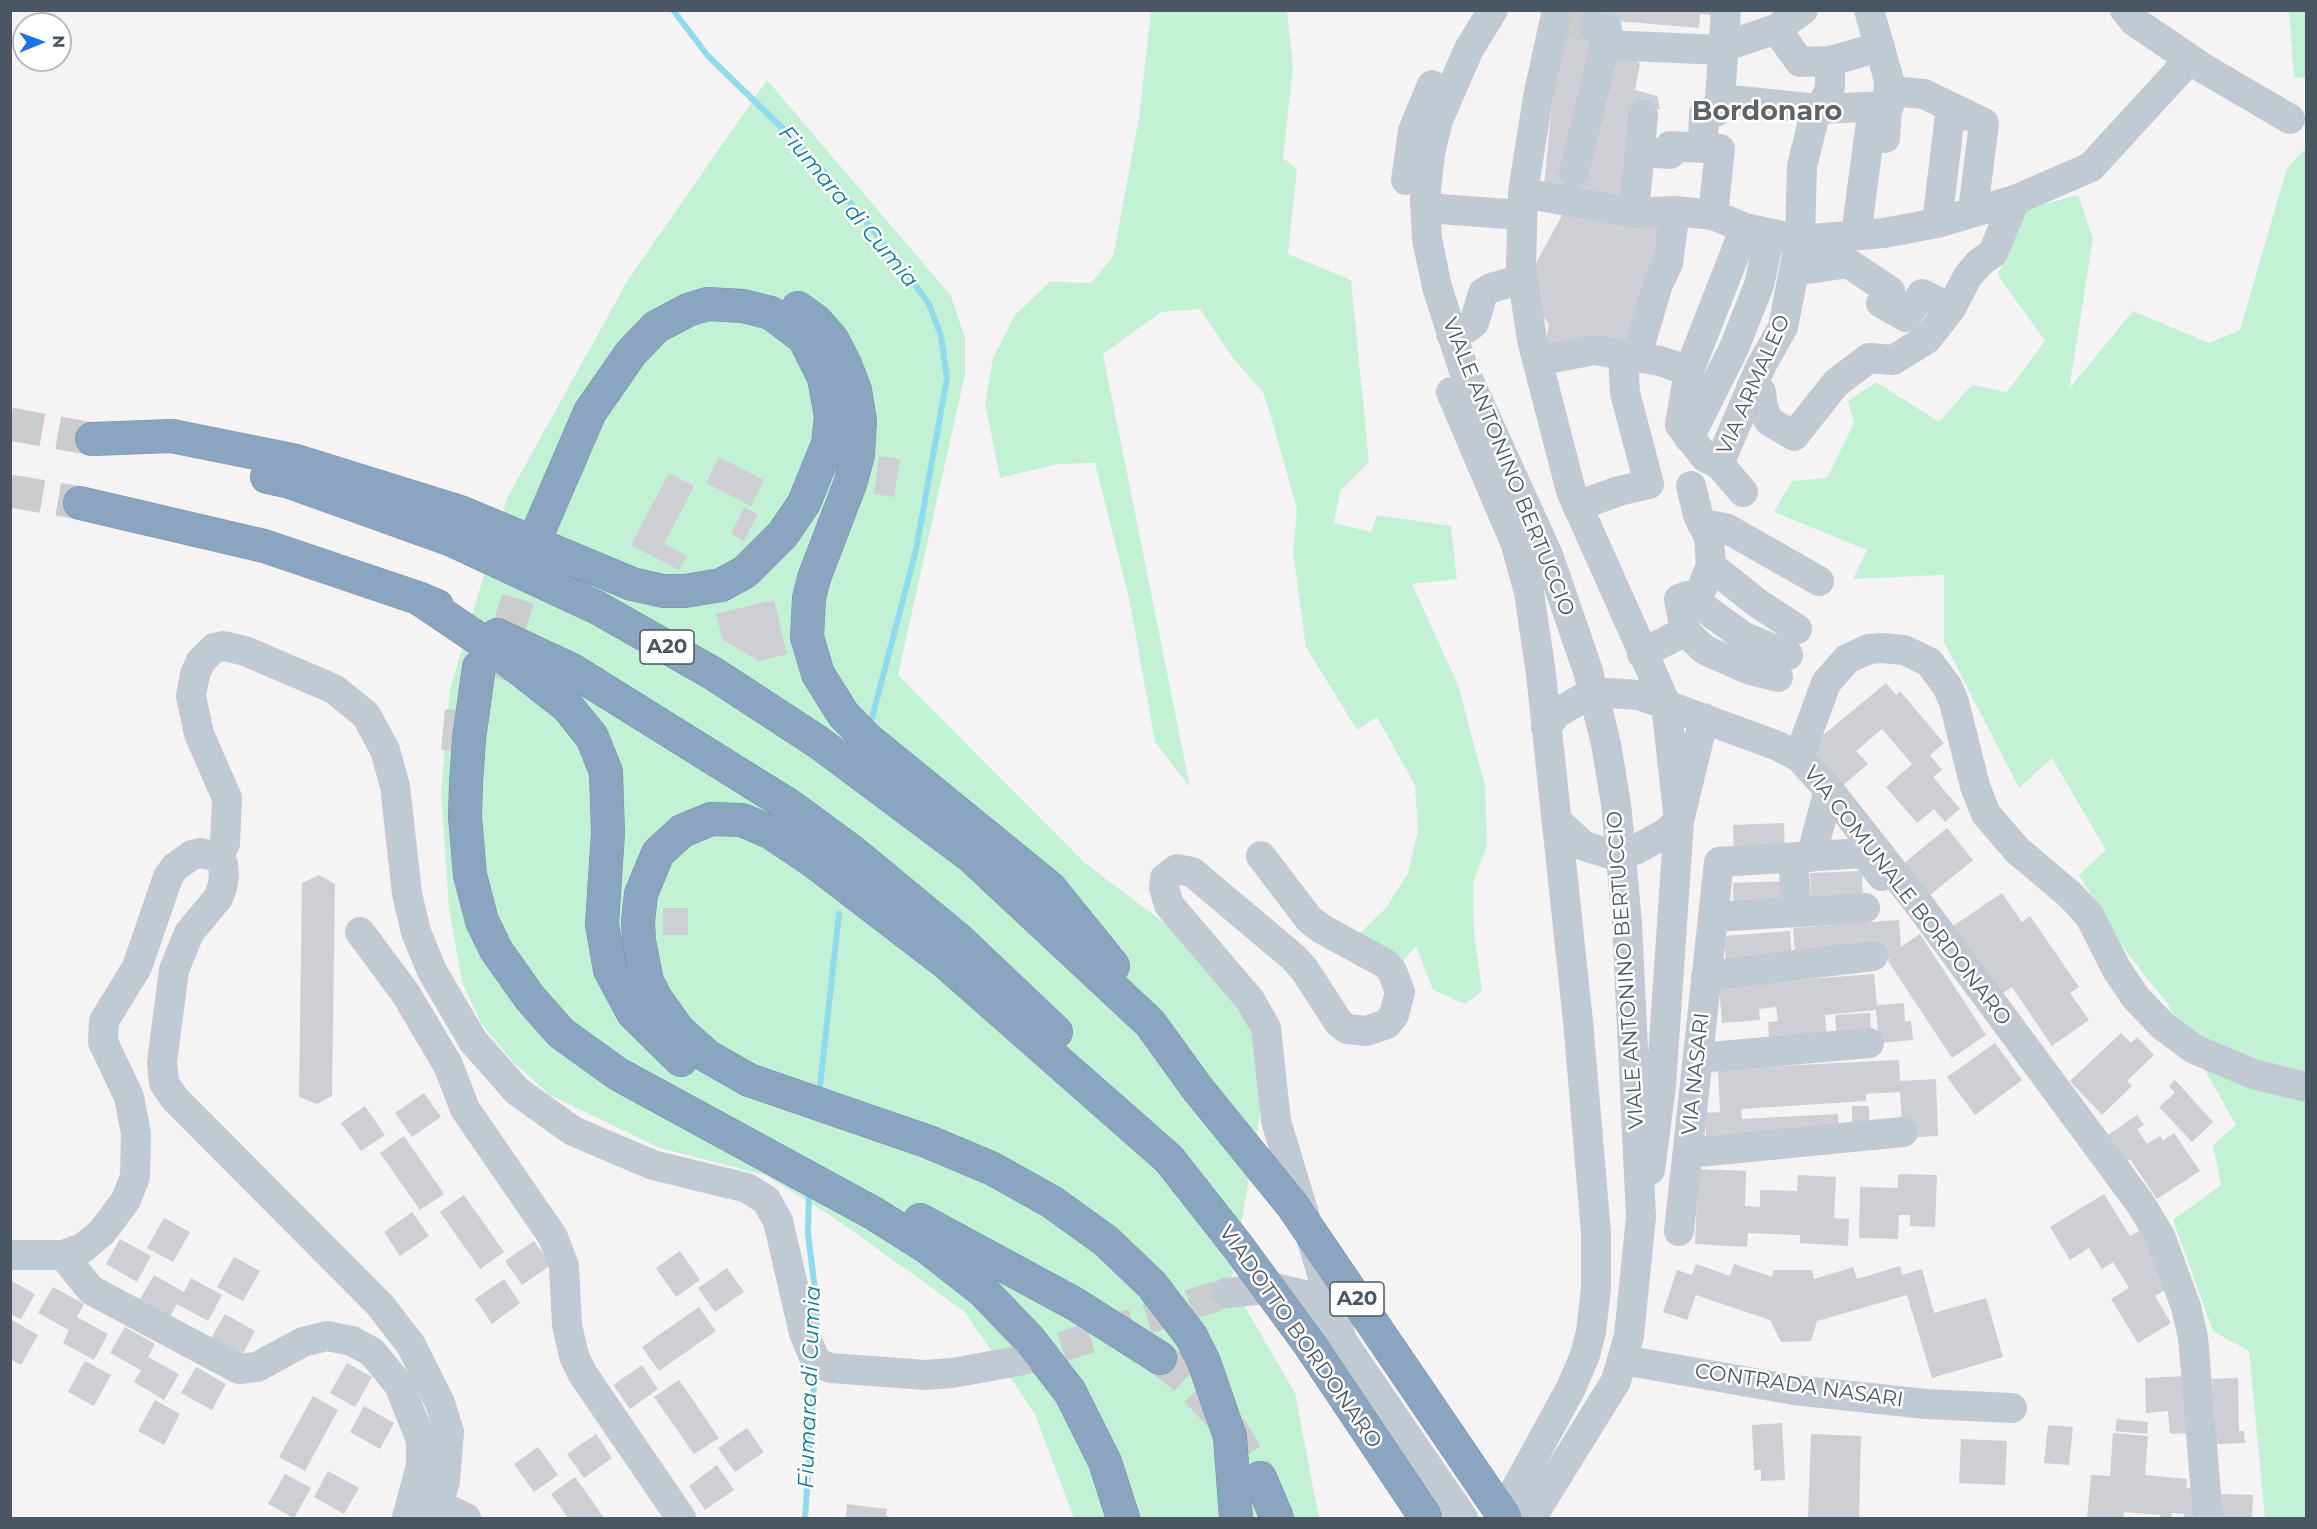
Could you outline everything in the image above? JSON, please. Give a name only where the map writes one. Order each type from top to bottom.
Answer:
[{"type":"highway","name":"A20","points":[[1150,1023],[972,857],[819,742],[714,674],[597,608],[452,540],[290,482],[92,439],[172,436],[296,461],[460,512],[632,584],[663,591],[685,591],[721,585],[745,572],[783,534],[804,503],[828,444],[831,416],[824,378],[804,338],[771,313],[743,306],[707,304],[688,310],[656,327],[631,353],[590,412],[531,526],[545,467],[578,403],[615,347],[649,314],[676,299],[703,291],[725,289],[774,296],[816,321],[832,339],[846,364],[855,390],[860,421],[858,455],[850,484],[814,578],[809,598],[807,637],[818,674],[839,708],[866,738],[1050,888],[1105,953],[1150,1023],[1197,1088],[1292,1205],[1505,1518]]},
{"type":"highway","points":[[80,503],[264,546],[418,598],[572,670],[720,760],[854,853],[1010,986],[1101,1077],[1169,1159]]},
{"type":"highway","points":[[418,598],[498,652],[567,706],[592,737],[606,772],[608,801],[608,833],[602,889],[605,948],[618,990],[633,1013],[676,1057],[696,1070],[766,1102],[957,1168],[1045,1215],[1096,1251],[1143,1297],[1178,1343],[1192,1369],[1209,1418],[1219,1461],[1221,1518]]},
{"type":"highway","points":[[1123,1518],[1105,1462],[1070,1392],[1029,1339],[982,1290],[927,1247],[892,1224],[618,1074],[561,1033],[530,998],[496,950],[482,921],[470,875],[465,817],[466,783],[487,672],[478,818],[483,872],[496,916],[509,944],[556,1009],[604,1051],[645,1077],[880,1198],[1066,1299],[1160,1358]]},
{"type":"highway","points":[[1169,1159],[945,962],[816,863],[771,832],[742,820],[711,819],[682,831],[658,853],[641,894],[638,921],[639,941],[648,981],[656,999],[679,1031],[707,1056],[749,1080],[929,1142],[993,1169],[1052,1202],[1106,1240],[1152,1285],[1191,1335],[1204,1362],[1230,1437],[1236,1518]]},
{"type":"highway","name":"VIADOTTO BORDONARO","points":[[1169,1159],[1239,1248],[1310,1345],[1426,1518]]},
{"type":"highway","points":[[1260,1478],[1277,1518]]},
{"type":"street","name":"VIALE ANTONINO BERTUCCIO","points":[[1470,10],[1431,86],[1416,122],[1406,175],[1406,219],[1419,292],[1445,375],[1521,563],[1535,629],[1589,1126],[1596,1233],[1596,1288],[1591,1332],[1578,1372],[1500,1518]]},
{"type":"street","name":"VIALE ANTONINO BERTUCCIO","points":[[1493,10],[1469,49],[1438,120],[1427,176],[1425,200],[1430,261],[1451,334],[1476,401],[1548,555],[1572,621],[1594,695],[1610,769],[1621,854],[1627,924],[1641,1217],[1632,1314],[1623,1360],[1605,1402],[1531,1518]]},
{"type":"street","points":[[1703,148],[1704,113],[1715,112],[1720,99],[1725,10]]},
{"type":"street","points":[[1574,172],[1599,35],[1723,49],[1776,29],[1803,10]]},
{"type":"street","points":[[1869,10],[1880,47],[1885,138]]},
{"type":"street","points":[[2125,10],[2134,21],[2190,59],[2290,119]]},
{"type":"street","points":[[1557,18],[1538,97],[1522,204],[1523,279],[1537,362],[1564,469],[1577,506],[1666,704],[1679,821]]},
{"type":"street","points":[[1776,29],[1800,62],[1830,61],[1880,47]]},
{"type":"street","points":[[1440,209],[1522,204],[1634,213],[1675,211],[1713,215],[1758,232],[1800,240],[1856,235],[1937,223],[2014,200],[2091,167],[2190,59]]},
{"type":"street","name":"VIA ARMALEO","points":[[1719,464],[1751,388],[1783,327],[1800,240],[1802,166],[1818,109],[1827,96],[1830,86],[1830,61]]},
{"type":"street","points":[[1720,99],[1818,109],[1884,102],[1924,94],[1984,123],[1973,211]]},
{"type":"street","points":[[1856,235],[1884,102]]},
{"type":"street","points":[[1937,223],[1951,107]]},
{"type":"street","points":[[1634,213],[1643,115]]},
{"type":"street","points":[[1641,152],[1670,154],[1670,146],[1720,149],[1713,215]]},
{"type":"street","points":[[1751,388],[1761,392],[1763,408],[1769,422],[1794,436],[1836,383],[1869,358],[1893,360],[1927,339],[1951,308],[1968,276],[1980,262],[1993,253],[2014,200]]},
{"type":"street","points":[[1577,506],[1619,490],[1649,484],[1625,393],[1630,357],[1668,263],[1675,211]]},
{"type":"street","points":[[1743,492],[1719,464],[1705,457],[1680,425],[1689,371],[1758,232]]},
{"type":"street","points":[[1689,438],[1734,348],[1759,285],[1758,232]]},
{"type":"street","points":[[1795,271],[1848,262],[1890,291],[1881,303],[1906,317],[1922,294],[1951,308]]},
{"type":"street","points":[[1451,334],[1473,323],[1483,293],[1491,288],[1523,279]]},
{"type":"street","points":[[1537,362],[1594,350],[1689,371]]},
{"type":"street","points":[[1691,486],[1702,524],[1709,537],[1711,566],[1696,602]]},
{"type":"street","points":[[1702,524],[1726,528],[1819,581]]},
{"type":"street","points":[[1711,566],[1756,602],[1788,654]]},
{"type":"street","points":[[1687,596],[1744,637],[1788,654],[1750,670],[1705,650],[1685,631],[1679,599],[1687,596]]},
{"type":"street","points":[[1642,654],[1685,631]]},
{"type":"street","points":[[218,857],[225,844],[227,798],[199,734],[191,696],[195,674],[201,661],[214,648],[224,646],[244,651],[327,685],[345,696],[366,715],[385,750],[395,786],[407,894],[416,932],[432,971],[473,1041],[517,1091],[573,1131],[676,1172],[747,1188],[766,1200],[778,1221],[804,1333],[816,1362],[830,1368],[926,1375],[961,1372],[1019,1361]]},
{"type":"street","points":[[1799,757],[1826,682],[1847,659],[1869,649],[1881,648],[1904,650],[1929,662],[1947,686],[1954,702],[1975,786],[1986,814],[2017,850],[2069,894],[2089,915],[2117,970],[2136,998],[2163,1026],[2194,1049],[2253,1074],[2307,1087]]},
{"type":"street","name":"VIA COMUNALE BORDONARO","points":[[1546,727],[1557,713],[1570,704],[1594,695],[1623,693],[1666,704],[1778,746],[1799,757],[1829,790],[1921,907],[2140,1203],[2164,1245],[2193,1337],[2208,1518]]},
{"type":"street","points":[[1641,1217],[1657,1132],[1679,821],[1704,718]]},
{"type":"street","points":[[1797,912],[1802,857],[1829,790]]},
{"type":"street","points":[[1557,821],[1584,846],[1598,852],[1621,854],[1653,841],[1679,821]]},
{"type":"street","points":[[10,1255],[63,1255],[83,1248],[102,1232],[126,1200],[135,1176],[138,1149],[134,1114],[123,1081],[103,1042],[104,1021],[140,960],[168,877],[175,867],[192,855],[201,853],[218,857],[223,864],[222,888],[218,898],[189,933],[174,970],[162,1062],[164,1083],[175,1099],[380,1305],[402,1331],[447,1418],[450,1447],[436,1512],[466,1518]]},
{"type":"street","name":"VIA NASARI","points":[[1679,1231],[1719,862],[1864,853],[1904,905],[1921,907]]},
{"type":"street","points":[[1261,856],[1309,919],[1322,929],[1386,964],[1392,971],[1400,992],[1394,1015],[1387,1024],[1366,1032],[1347,1029],[1340,1023],[1309,976],[1293,957],[1192,872],[1176,869],[1165,879],[1164,888],[1169,905],[1250,1000],[1266,1028],[1276,1121],[1342,1340]]},
{"type":"street","points":[[1713,917],[1865,908]]},
{"type":"street","points":[[360,932],[400,987],[448,1065],[465,1109],[553,1237],[564,1266],[567,1326],[574,1356],[582,1373],[681,1518]]},
{"type":"street","points":[[1706,976],[1873,956]]},
{"type":"street","points":[[1698,1058],[1869,1043]]},
{"type":"street","points":[[1688,1154],[1903,1132]]},
{"type":"street","points":[[63,1255],[91,1290],[239,1369],[257,1367],[303,1342],[327,1336],[352,1341],[372,1353],[399,1385],[421,1440],[421,1466],[407,1518]]},
{"type":"street","points":[[1226,1293],[1259,1288],[1290,1290],[1305,1295],[1316,1303],[1463,1518]]},
{"type":"street","name":"CONTRADA NASARI","points":[[1623,1360],[1794,1390],[1926,1404],[2012,1408]]},
{"type":"green space","points":[[1151,11],[1287,11],[1293,67],[1283,158],[1297,169],[1288,254],[1351,280],[1369,462],[1340,491],[1334,523],[1371,532],[1377,515],[1451,526],[1457,579],[1412,584],[1458,685],[1485,786],[1487,846],[1473,882],[1474,932],[1482,991],[1465,1004],[1433,990],[1416,946],[1400,964],[1358,935],[1386,908],[1408,873],[1418,831],[1415,785],[1377,717],[1357,730],[1306,647],[1293,553],[1297,509],[1272,420],[1263,392],[1233,358],[1200,309],[1161,312],[1103,354],[1190,787],[1155,742],[1129,598],[1095,463],[1057,464],[1000,478],[985,403],[993,358],[1015,315],[1050,282],[1091,283],[1113,257],[1139,118]]},
{"type":"green space","points":[[2289,11],[2306,11],[2306,77],[2294,78]]},
{"type":"green space","points":[[767,80],[951,296],[965,338],[965,374],[898,675],[1086,864],[1171,928],[1260,1034],[1263,1087],[1231,1283],[1295,1393],[1319,1518],[1074,1518],[1034,1412],[964,1311],[833,1217],[765,1175],[660,1148],[550,1095],[513,1062],[481,1023],[462,982],[449,908],[441,793],[450,689],[507,498],[628,280]]},
{"type":"green space","points":[[2306,148],[2306,1518],[2265,1518],[2249,1351],[2213,1331],[2173,1220],[2221,1185],[2213,1145],[2236,1125],[2167,1003],[2125,950],[2079,875],[2106,850],[2052,758],[2019,788],[1944,642],[1944,575],[1853,579],[1867,550],[1774,512],[1792,481],[1827,478],[1854,423],[1848,401],[1876,382],[1939,422],[1972,385],[2007,392],[2045,341],[1998,275],[2023,210],[2078,195],[2093,239],[2069,389],[2133,311],[2209,343],[2240,330],[2287,168]]},
{"type":"building","points":[[1561,10],[1589,10],[1595,35],[1598,84],[1625,49],[1640,64],[1635,90],[1657,96],[1660,109],[1634,110],[1632,210],[1543,196]]},
{"type":"building","points":[[1604,10],[1711,10],[1711,15],[1700,14],[1699,28],[1604,20]]},
{"type":"building","points":[[1566,208],[1668,225],[1627,346],[1544,350],[1549,324],[1538,310],[1533,279],[1536,263]]},
{"type":"building","points":[[879,456],[900,459],[894,497],[874,494]]},
{"type":"building","points":[[719,457],[764,480],[751,506],[706,483]]},
{"type":"building","points":[[669,473],[694,486],[664,544],[687,556],[679,570],[631,545]]},
{"type":"building","points":[[744,507],[758,514],[744,541],[731,534]]},
{"type":"building","points":[[774,600],[787,654],[759,661],[723,640],[716,614]]},
{"type":"building","points":[[1886,683],[1896,695],[1900,691],[1944,743],[1930,755],[1942,770],[1933,777],[1960,809],[1945,822],[1934,809],[1917,823],[1886,787],[1912,764],[1882,729],[1856,751],[1868,764],[1843,785],[1810,746]]},
{"type":"building","points":[[445,709],[468,711],[464,752],[441,750]]},
{"type":"building","points":[[1784,823],[1785,855],[1734,856],[1733,825]]},
{"type":"building","points":[[1947,828],[1973,860],[1924,900],[1898,868]]},
{"type":"building","points":[[1862,871],[1863,907],[1812,909],[1810,873]]},
{"type":"building","points":[[319,875],[335,884],[332,1096],[317,1104],[299,1097],[302,883]]},
{"type":"building","points":[[1787,881],[1788,912],[1734,914],[1733,883]]},
{"type":"building","points":[[2002,893],[2022,922],[2030,916],[2079,987],[2070,993],[2089,1020],[2052,1046],[2012,987],[2000,995],[1953,926]]},
{"type":"building","points":[[663,908],[688,908],[688,935],[663,935]]},
{"type":"building","points":[[1899,920],[1901,947],[1920,934],[1986,1035],[1952,1058],[1888,961],[1890,959],[1796,966],[1793,928]]},
{"type":"building","points":[[1790,931],[1793,973],[1727,978],[1724,936]]},
{"type":"building","points":[[1874,974],[1877,1005],[1904,1003],[1905,1022],[1911,1021],[1913,1040],[1879,1043],[1876,1010],[1825,1015],[1828,1046],[1770,1051],[1768,1022],[1778,1021],[1776,1007],[1759,1009],[1760,1020],[1722,1023],[1719,986]]},
{"type":"building","points":[[1870,1013],[1872,1048],[1838,1050],[1835,1015]]},
{"type":"building","points":[[2121,1033],[2131,1043],[2137,1037],[2154,1055],[2127,1081],[2132,1086],[2102,1115],[2070,1081]]},
{"type":"building","points":[[1995,1043],[2022,1080],[1975,1115],[1947,1077]]},
{"type":"building","points":[[1899,1060],[1900,1081],[1936,1079],[1938,1136],[1903,1138],[1900,1092],[1866,1094],[1866,1101],[1741,1109],[1742,1119],[1838,1114],[1839,1141],[1707,1155],[1705,1113],[1720,1112],[1718,1069]]},
{"type":"building","points":[[2175,1080],[2213,1122],[2192,1142],[2159,1107],[2175,1093],[2169,1086]]},
{"type":"building","points":[[424,1093],[441,1117],[412,1137],[395,1113]]},
{"type":"building","points":[[365,1106],[385,1135],[361,1151],[341,1123]]},
{"type":"building","points":[[1852,1106],[1869,1106],[1869,1133],[1852,1133]]},
{"type":"building","points":[[2137,1115],[2144,1125],[2137,1129],[2147,1144],[2160,1136],[2163,1141],[2174,1133],[2200,1171],[2157,1199],[2130,1159],[2126,1162],[2108,1135]]},
{"type":"building","points":[[404,1136],[444,1194],[420,1210],[380,1153]]},
{"type":"building","points":[[1698,1169],[1746,1171],[1745,1206],[1760,1207],[1760,1190],[1797,1191],[1798,1175],[1836,1177],[1834,1218],[1849,1219],[1848,1246],[1800,1243],[1800,1235],[1748,1233],[1747,1247],[1695,1244]]},
{"type":"building","points":[[1898,1174],[1937,1175],[1935,1227],[1910,1226],[1910,1215],[1899,1215],[1898,1239],[1859,1238],[1860,1187],[1898,1188]]},
{"type":"building","points":[[2104,1194],[2130,1236],[2141,1230],[2174,1284],[2155,1296],[2171,1323],[2138,1343],[2111,1299],[2129,1288],[2113,1262],[2102,1269],[2089,1248],[2070,1260],[2050,1227]]},
{"type":"building","points":[[464,1195],[504,1252],[480,1269],[440,1212]]},
{"type":"building","points":[[412,1212],[429,1236],[400,1256],[384,1232]]},
{"type":"building","points":[[164,1218],[190,1232],[173,1262],[147,1248]]},
{"type":"building","points":[[120,1239],[151,1256],[137,1282],[106,1264]]},
{"type":"building","points":[[534,1241],[551,1265],[522,1285],[505,1261]]},
{"type":"building","points":[[680,1251],[700,1280],[676,1297],[656,1268]]},
{"type":"building","points":[[234,1257],[260,1271],[243,1301],[217,1287]]},
{"type":"building","points":[[1696,1264],[1730,1276],[1734,1264],[1772,1277],[1774,1270],[1812,1270],[1814,1279],[1853,1267],[1857,1279],[1900,1266],[1902,1275],[1922,1269],[1934,1313],[1986,1298],[2003,1357],[1932,1378],[1907,1295],[1817,1321],[1811,1341],[1781,1342],[1770,1320],[1696,1295],[1687,1320],[1663,1312],[1677,1270],[1692,1275]]},
{"type":"building","points":[[727,1268],[744,1292],[715,1312],[698,1288]]},
{"type":"building","points":[[154,1275],[184,1292],[191,1278],[222,1295],[208,1321],[177,1304],[170,1317],[139,1301]]},
{"type":"building","points":[[504,1279],[520,1303],[492,1324],[475,1299]]},
{"type":"building","points":[[10,1280],[35,1294],[21,1319],[10,1314]]},
{"type":"building","points":[[53,1287],[84,1304],[77,1317],[108,1334],[94,1360],[63,1343],[69,1330],[38,1313]]},
{"type":"building","points":[[699,1307],[716,1331],[659,1371],[642,1347]]},
{"type":"building","points":[[225,1314],[255,1331],[241,1357],[210,1340]]},
{"type":"building","points":[[12,1320],[38,1335],[21,1365],[10,1359]]},
{"type":"building","points":[[125,1327],[155,1344],[148,1357],[179,1374],[164,1400],[134,1382],[141,1370],[110,1353]]},
{"type":"building","points":[[85,1361],[111,1375],[94,1406],[68,1392]]},
{"type":"building","points":[[347,1363],[372,1377],[355,1407],[330,1393]]},
{"type":"building","points":[[642,1365],[658,1389],[630,1409],[613,1385]]},
{"type":"building","points":[[196,1367],[226,1384],[212,1410],[181,1393]]},
{"type":"building","points":[[2187,1376],[2190,1433],[2170,1434],[2168,1411],[2146,1413],[2145,1378]]},
{"type":"building","points":[[2238,1378],[2239,1431],[2244,1431],[2245,1443],[2216,1444],[2212,1379]]},
{"type":"building","points":[[679,1380],[719,1438],[694,1454],[654,1397]]},
{"type":"building","points":[[313,1396],[338,1410],[305,1471],[279,1457]]},
{"type":"building","points":[[155,1400],[180,1414],[164,1445],[138,1431]]},
{"type":"building","points":[[364,1406],[394,1423],[380,1449],[350,1432]]},
{"type":"building","points":[[2117,1419],[2148,1422],[2147,1434],[2115,1431]]},
{"type":"building","points":[[1782,1423],[1785,1480],[1761,1481],[1761,1470],[1754,1470],[1752,1425]]},
{"type":"building","points":[[2048,1425],[2073,1427],[2069,1465],[2044,1463]]},
{"type":"building","points":[[747,1428],[764,1452],[735,1472],[718,1448]]},
{"type":"building","points":[[2113,1433],[2148,1436],[2145,1475],[2187,1479],[2186,1488],[2200,1489],[2197,1518],[2184,1518],[2184,1514],[2172,1513],[2171,1518],[2160,1518],[2160,1515],[2124,1512],[2123,1518],[2087,1518],[2091,1475],[2110,1476]]},
{"type":"building","points":[[596,1434],[612,1458],[584,1478],[567,1454]]},
{"type":"building","points":[[1811,1434],[1861,1436],[1859,1518],[1808,1518]]},
{"type":"building","points":[[1961,1439],[2007,1441],[2005,1485],[1959,1483]]},
{"type":"building","points":[[538,1447],[558,1475],[534,1492],[514,1464]]},
{"type":"building","points":[[717,1465],[734,1490],[705,1510],[689,1486]]},
{"type":"building","points":[[328,1471],[359,1488],[344,1514],[314,1497]]},
{"type":"building","points":[[285,1474],[311,1488],[294,1518],[268,1504]]},
{"type":"building","points":[[575,1477],[604,1518],[568,1518],[551,1494]]},
{"type":"building","points":[[2219,1494],[2253,1495],[2252,1518],[2218,1518]]},
{"type":"building","points":[[847,1504],[887,1509],[886,1516],[894,1518],[846,1518]]},
{"type":"waterway","name":"Fiumara di Cumia","points":[[673,10],[708,56],[808,153],[889,249],[929,304],[941,336],[947,378],[916,550],[872,718]]},
{"type":"waterway","name":"Fiumara di Cumia","points":[[819,1095],[839,914]]},
{"type":"waterway","name":"Fiumara di Cumia","points":[[809,1191],[808,1234],[817,1305],[817,1327]]},
{"type":"waterway","name":"Fiumara di Cumia","points":[[805,1518],[815,1371]]},
{"type":"tunnel","points":[[1560,23],[1593,26]]},
{"type":"tunnel","points":[[10,424],[92,439]]},
{"type":"tunnel","points":[[10,491],[80,503]]},
{"type":"tunnel","points":[[494,677],[534,546]]},
{"type":"tunnel","points":[[1019,1361],[1226,1293]]},
{"type":"tunnel","points":[[1160,1358],[1185,1378],[1228,1424],[1260,1478]]},
{"type":"district","name":"Bordonaro","points":[[1767,112]]}]
